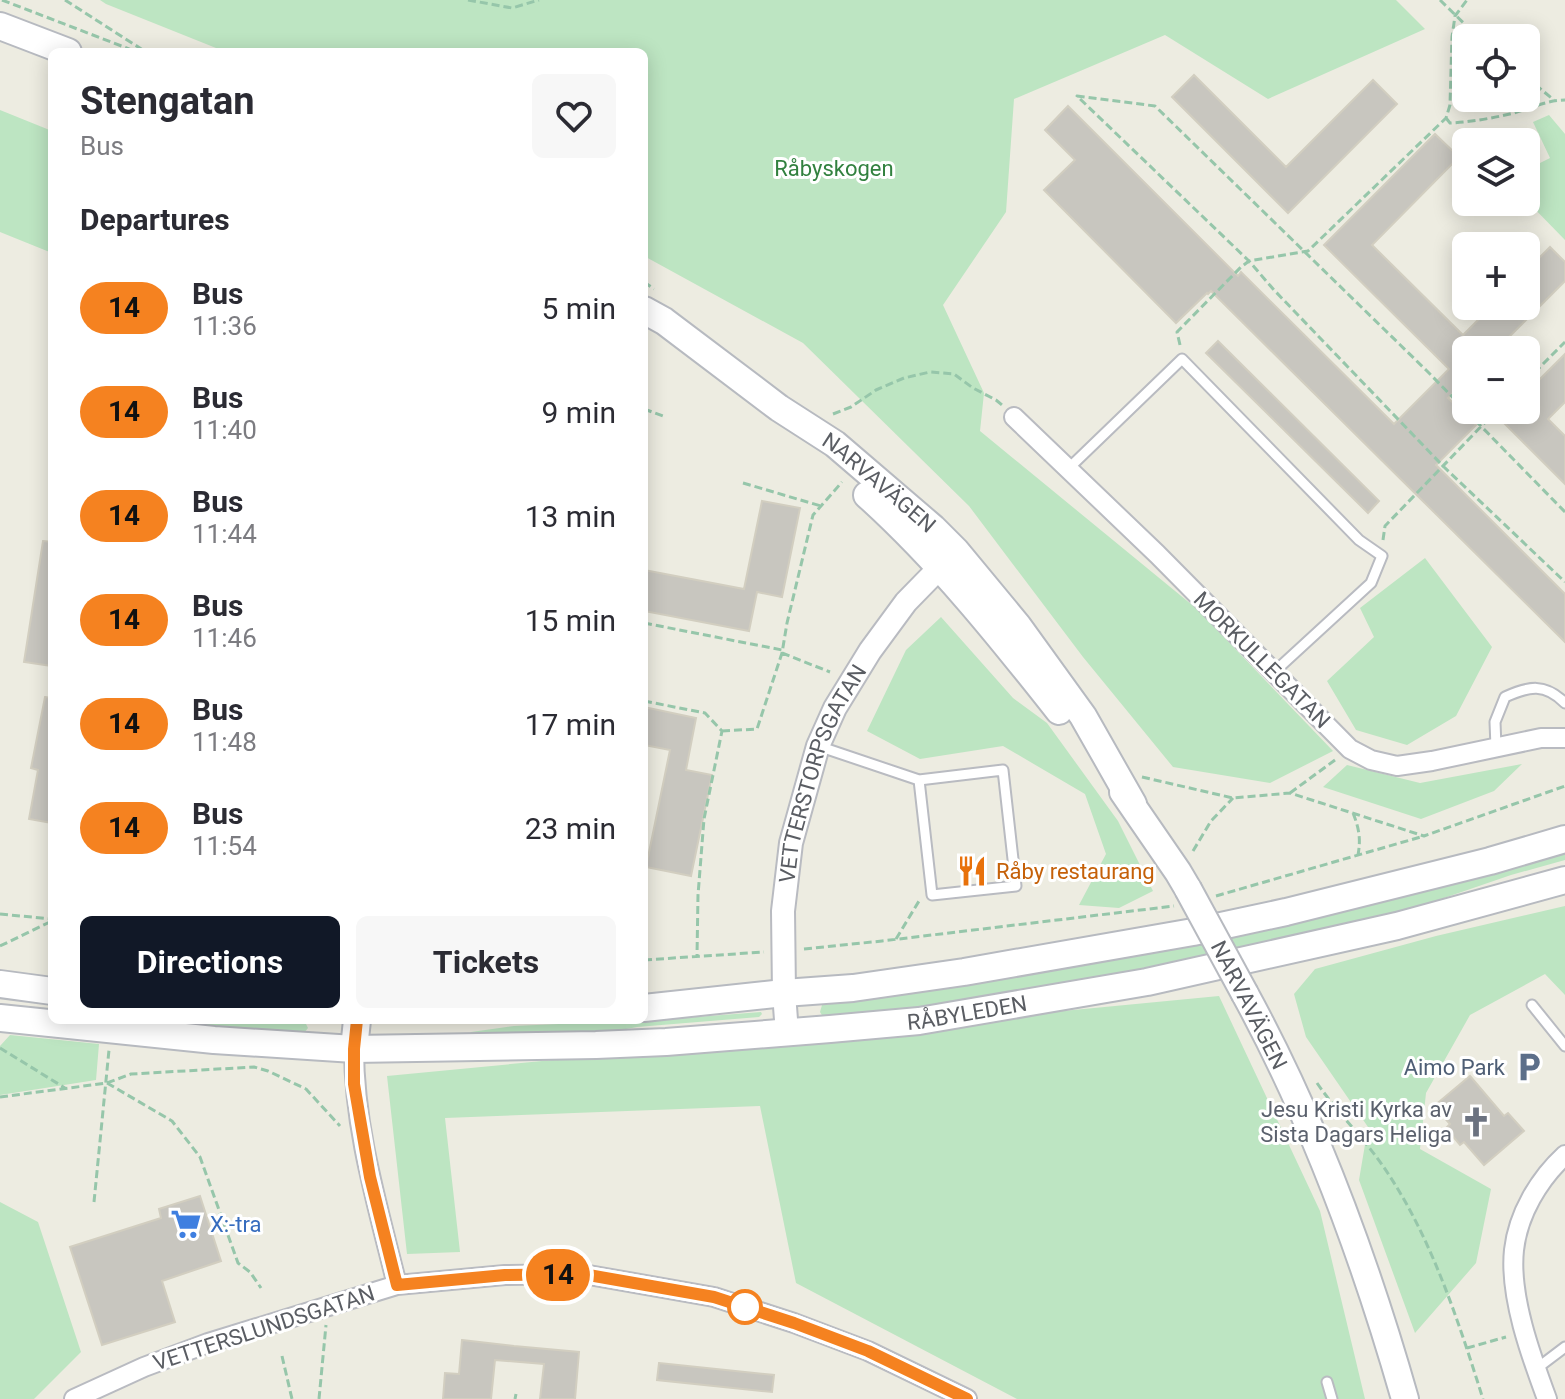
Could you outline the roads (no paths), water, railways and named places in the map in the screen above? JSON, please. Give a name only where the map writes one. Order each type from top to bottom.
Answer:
[{"type":"main road","points":[[0,26],[58,48]]},
{"type":"main road","name":"NARVAVÄGEN","points":[[648,312],[779,408],[835,444],[933,528],[948,559],[1002,639],[1133,804],[1178,872],[1189,898],[1261,1024],[1298,1103],[1350,1226],[1405,1399]]},
{"type":"main road","name":"NARVAVÄGEN","points":[[779,408],[824,458],[898,523],[948,559]]},
{"type":"main road","name":"RÅBYLEDEN","points":[[648,1008],[853,988],[1193,932],[1490,861],[1565,839]]},
{"type":"main road","name":"RÅBYLEDEN","points":[[58,1024],[214,1040],[354,1049],[596,1045],[919,1021],[1147,982],[1397,926],[1565,880]]},
{"type":"main road","points":[[0,984],[48,990]]},
{"type":"main road","name":"RÅBYLEDEN","points":[[0,1018],[48,1023]]},
{"type":"main road","points":[[354,1049],[357,1024]]},
{"type":"street","name":"MORKULLEGATAN","points":[[1014,417],[1157,554],[1350,749],[1371,760],[1397,766],[1541,738],[1565,738]]},
{"type":"street","name":"VETTERSTORPSGATAN","points":[[787,1033],[783,911],[791,843],[818,746],[835,708],[870,651],[906,602],[948,559]]},
{"type":"street","points":[[354,1049],[354,1084],[361,1129],[397,1285]]},
{"type":"street","points":[[1547,1399],[1525,1332],[1515,1281],[1514,1250],[1523,1215],[1538,1184],[1565,1155]]},
{"type":"street","name":"VETTERSLUNDSGATAN","points":[[74,1399],[144,1367],[208,1343],[397,1285],[505,1275],[583,1274],[714,1297],[794,1323],[868,1351],[967,1399]]},
{"type":"lane","points":[[1069,468],[1182,359],[1359,540],[1382,556],[1371,583],[1273,673]]},
{"type":"lane","points":[[1496,747],[1495,722],[1505,697],[1525,688],[1551,690],[1565,701]]},
{"type":"lane","points":[[818,746],[919,780],[1003,770],[1016,886],[932,895],[919,780]]},
{"type":"lane","points":[[1532,1005],[1565,1046]]},
{"type":"lane","points":[[1536,1369],[1565,1347]]},
{"type":"lane","points":[[1327,1382],[1332,1399]]},
{"type":"place","name":"Råby restaurang","points":[[972,871]]},
{"type":"place","name":"Aimo Park","points":[[1529,1067]]},
{"type":"place","name":"Jesu Kristi Kyrka av Sista Dagars Heliga","points":[[1476,1122]]},
{"type":"place","name":"X:-tra","points":[[186,1224]]},
{"type":"park label","name":"Råbyskogen","points":[[834,168]]}]
